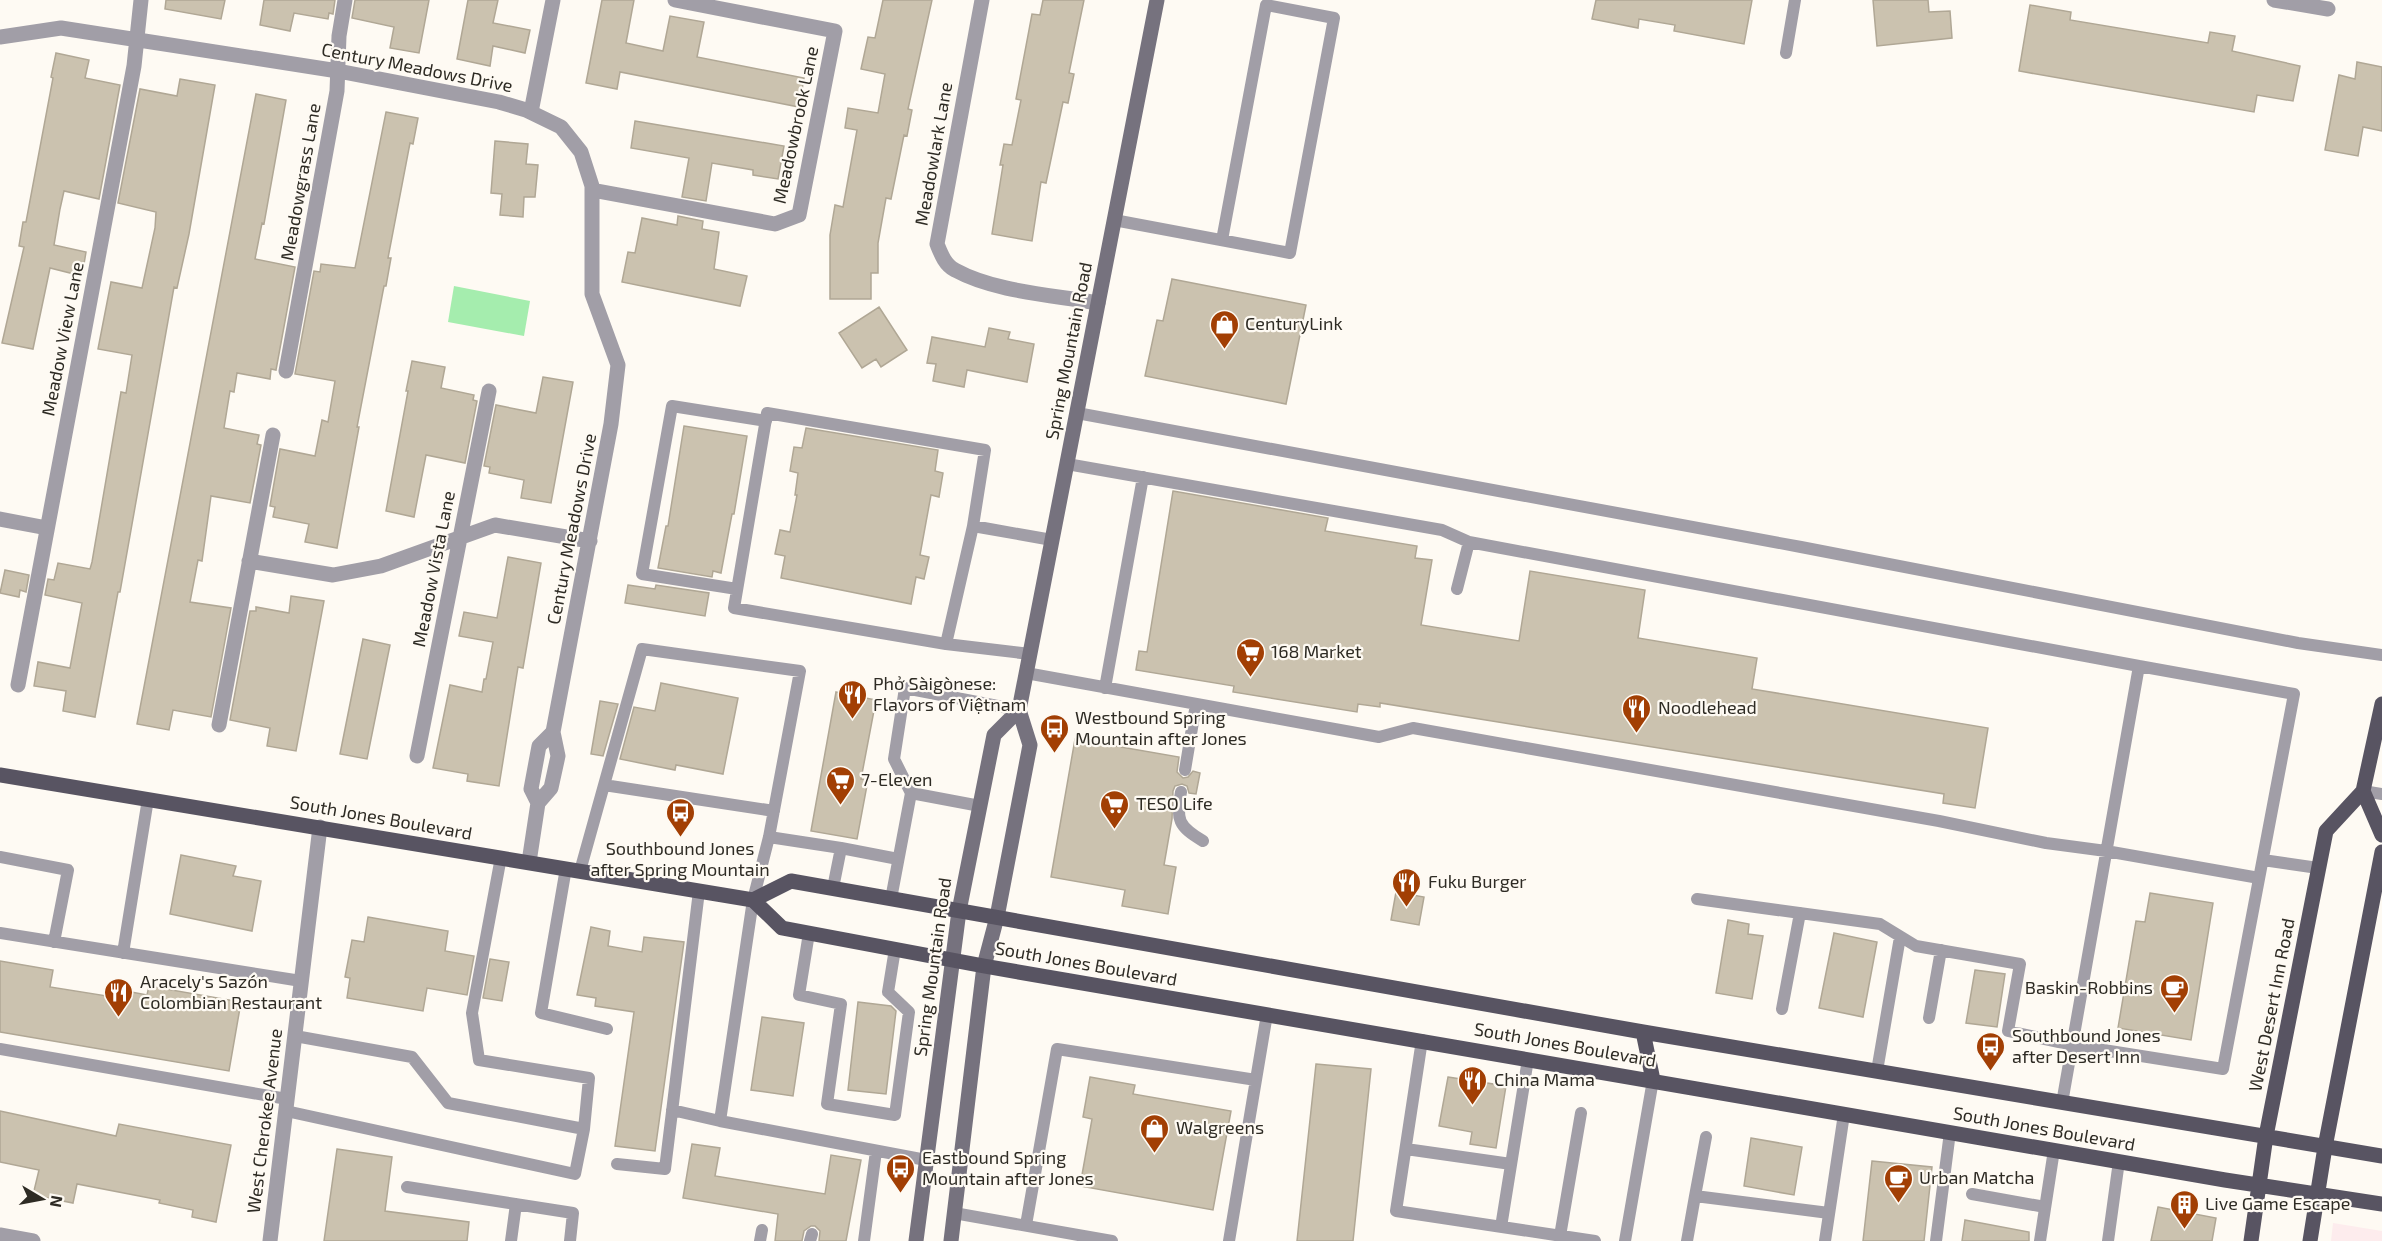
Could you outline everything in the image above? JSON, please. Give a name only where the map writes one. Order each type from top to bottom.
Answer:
[{"type":"main road","name":"Spring Mountain Road","points":[[951,1241],[984,966],[997,917],[1030,745],[1019,710],[1157,0]]},
{"type":"main road","points":[[2382,704],[2364,791],[2382,835]]},
{"type":"main road","name":"Spring Mountain Road","points":[[916,1241],[959,911],[994,735],[1019,710]]},
{"type":"main road","name":"South Jones Boulevard","points":[[1,774],[753,900],[782,928],[984,966],[2257,1185],[2382,1204]]},
{"type":"main road","name":"West Desert Inn Road","points":[[2251,1241],[2257,1185],[2326,831],[2364,791]]},
{"type":"main road","points":[[2310,1241],[2325,1146],[2379,878],[2382,852]]},
{"type":"main road","name":"South Jones Boulevard","points":[[753,900],[791,881],[1643,1032],[2382,1156]]},
{"type":"main road","points":[[1643,1032],[1653,1080]]},
{"type":"street","name":"Meadow View Lane","points":[[18,685],[132,78],[141,0]]},
{"type":"street","name":"Meadowgrass Lane","points":[[286,371],[338,91],[339,36],[345,0]]},
{"type":"street","points":[[531,112],[553,0]]},
{"type":"street","name":"Meadowbrook Lane","points":[[592,190],[775,224],[799,215],[835,31],[675,0]]},
{"type":"street","name":"Meadowlark Lane","points":[[982,0],[937,244],[943,259],[953,270],[995,285],[1098,303]]},
{"type":"street","points":[[2274,0],[2328,9]]},
{"type":"street","name":"Century Meadows Drive","points":[[0,37],[60,28],[338,71],[499,102],[531,112],[561,127],[581,152],[592,190],[592,294],[618,365],[611,424],[553,732],[539,746],[531,789],[538,803],[529,862]]},
{"type":"street","name":"Meadow Vista Lane","points":[[417,756],[489,391]]},
{"type":"street","points":[[219,725],[273,435]]},
{"type":"street","points":[[0,519],[47,528]]},
{"type":"street","points":[[249,561],[333,575],[381,567],[495,525],[590,541]]},
{"type":"street","name":"West Cherokee Avenue","points":[[270,1241],[320,827]]},
{"type":"street","points":[[0,1235],[33,1241]]},
{"type":"lane","points":[[1786,53],[1795,0]]},
{"type":"lane","points":[[1114,220],[1290,253],[1334,18],[1266,5],[1222,240]]},
{"type":"lane","points":[[737,589],[642,574],[672,406],[766,421]]},
{"type":"lane","points":[[946,645],[986,450],[767,413],[734,608],[946,645],[1030,654]]},
{"type":"lane","points":[[1077,413],[1789,545],[2298,643],[2382,655]]},
{"type":"lane","points":[[1067,464],[1442,530],[1469,542],[2294,694],[2223,1069],[2072,1045],[2008,1031],[2020,964],[1916,946],[1880,924],[1698,899]]},
{"type":"lane","points":[[1105,688],[1143,477]]},
{"type":"lane","points":[[972,526],[1052,540]]},
{"type":"lane","points":[[1457,589],[1469,542]]},
{"type":"lane","points":[[607,1029],[541,1013],[573,870],[604,785],[642,649],[800,671],[769,837],[753,900],[720,1121]]},
{"type":"lane","points":[[2062,1103],[2139,666]]},
{"type":"lane","points":[[1026,673],[1379,737],[1413,728],[1939,821],[2026,839],[2259,878]]},
{"type":"lane","points":[[891,899],[911,793],[894,759],[905,688],[1019,710]]},
{"type":"lane","points":[[1185,770],[1196,704]]},
{"type":"lane","points":[[604,785],[774,811]]},
{"type":"lane","points":[[2364,791],[2382,794]]},
{"type":"lane","points":[[1181,792],[1179,820],[1190,833],[1203,841]]},
{"type":"lane","points":[[911,793],[980,806]]},
{"type":"lane","points":[[123,953],[148,799]]},
{"type":"lane","points":[[769,837],[898,859]]},
{"type":"lane","points":[[833,888],[841,848]]},
{"type":"lane","points":[[0,857],[68,870],[54,942]]},
{"type":"lane","points":[[0,1049],[287,1105],[575,1174],[584,1129],[589,1078],[479,1060],[472,1012],[501,858]]},
{"type":"lane","points":[[2263,860],[2318,868]]},
{"type":"lane","points":[[617,1164],[665,1169],[699,891]]},
{"type":"lane","points":[[1782,1009],[1800,913]]},
{"type":"lane","points":[[0,933],[301,981]]},
{"type":"lane","points":[[809,933],[799,995],[841,1004],[826,1104],[895,1114],[909,1012],[888,992],[895,949]]},
{"type":"lane","points":[[1877,1071],[1900,937]]},
{"type":"lane","points":[[1929,1018],[1941,950]]},
{"type":"lane","points":[[1228,1241],[1267,1014]]},
{"type":"lane","points":[[295,1036],[412,1057],[448,1103],[584,1129]]},
{"type":"lane","points":[[1422,1040],[1396,1211],[1595,1241]]},
{"type":"lane","points":[[1026,1226],[1057,1049],[1256,1080]]},
{"type":"lane","points":[[1501,1227],[1528,1059]]},
{"type":"lane","points":[[1625,1241],[1653,1080]]},
{"type":"lane","points":[[672,1110],[926,1160]]},
{"type":"lane","points":[[1560,1236],[1581,1113]]},
{"type":"lane","points":[[1825,1241],[1844,1113]]},
{"type":"lane","points":[[1936,1241],[1950,1132]]},
{"type":"lane","points":[[1687,1241],[1706,1137]]},
{"type":"lane","points":[[1406,1149],[1511,1164]]},
{"type":"lane","points":[[2040,1241],[2054,1150]]},
{"type":"lane","points":[[864,1241],[876,1151]]},
{"type":"lane","points":[[2108,1241],[2119,1161]]},
{"type":"lane","points":[[407,1187],[573,1213],[570,1241]]},
{"type":"lane","points":[[1972,1194],[2045,1207]]},
{"type":"lane","points":[[1695,1196],[1830,1213]]},
{"type":"lane","points":[[511,1241],[516,1204]]},
{"type":"lane","points":[[954,1213],[1112,1241]]},
{"type":"shaded area","points":[[2333,1223],[2382,1231],[2382,1241],[2331,1241]]},
{"type":"green space","points":[[454,286],[530,301],[524,336],[448,322]]},
{"type":"building","points":[[166,0],[225,0],[221,19],[165,9]]},
{"type":"building","points":[[264,0],[335,0],[333,14],[329,13],[328,19],[294,13],[290,31],[260,25]]},
{"type":"building","points":[[355,0],[429,0],[419,53],[390,48],[394,27],[352,18]]},
{"type":"building","points":[[468,0],[498,0],[493,23],[530,30],[525,53],[493,46],[490,66],[457,59]]},
{"type":"building","points":[[602,0],[634,0],[626,43],[663,51],[670,16],[704,22],[697,57],[804,78],[799,107],[620,72],[617,89],[586,83]]},
{"type":"building","points":[[883,0],[932,0],[908,109],[912,110],[907,136],[904,135],[891,199],[886,198],[878,243],[878,273],[871,273],[871,299],[830,299],[830,235],[835,205],[843,207],[857,130],[845,128],[848,108],[878,113],[885,74],[861,69],[868,37],[875,38]]},
{"type":"building","points":[[1043,0],[1084,0],[1069,73],[1074,74],[1068,103],[1063,102],[1046,183],[1041,182],[1032,241],[992,234],[1004,144],[1012,145],[1021,100],[1016,99],[1032,14],[1040,15]]},
{"type":"building","points":[[1596,0],[1752,0],[1744,44],[1674,31],[1675,25],[1639,19],[1638,28],[1592,19]]},
{"type":"building","points":[[1873,0],[1928,0],[1929,12],[1950,11],[1952,38],[1877,46]]},
{"type":"building","points":[[2030,5],[2071,12],[2070,20],[2208,43],[2210,32],[2235,36],[2232,51],[2300,66],[2293,101],[2257,95],[2254,112],[2019,71]]},
{"type":"building","points":[[56,53],[89,60],[85,78],[120,85],[99,199],[64,191],[60,209],[54,245],[86,252],[82,276],[50,268],[33,349],[2,343],[24,247],[19,246],[23,222],[26,222]]},
{"type":"building","points":[[2357,62],[2382,67],[2382,131],[2363,127],[2358,156],[2325,150],[2339,75],[2355,79]]},
{"type":"building","points":[[180,79],[215,85],[189,234],[177,288],[174,287],[120,592],[118,592],[95,717],[63,711],[66,691],[34,686],[38,662],[70,668],[82,603],[45,595],[48,579],[54,580],[58,563],[90,569],[92,562],[121,392],[126,393],[132,355],[98,349],[111,282],[142,288],[155,228],[156,212],[118,203],[140,89],[177,96]]},
{"type":"building","points":[[256,94],[286,100],[264,224],[262,223],[255,259],[295,267],[276,370],[271,369],[270,379],[237,373],[234,392],[230,391],[224,428],[259,435],[257,444],[261,445],[250,503],[211,496],[202,561],[198,560],[190,602],[231,608],[211,717],[173,710],[169,730],[137,724]]},
{"type":"building","points":[[386,112],[418,118],[413,144],[410,143],[388,258],[391,258],[357,427],[359,427],[337,548],[305,542],[309,524],[273,517],[275,507],[270,506],[280,449],[315,456],[322,420],[328,422],[335,381],[295,374],[314,271],[320,272],[321,264],[355,268]]},
{"type":"building","points":[[635,121],[784,146],[778,179],[753,175],[753,170],[712,163],[706,201],[682,197],[689,158],[631,148]]},
{"type":"building","points":[[495,141],[528,144],[526,164],[538,165],[535,197],[524,197],[523,217],[500,215],[502,194],[491,193]]},
{"type":"building","points":[[678,216],[703,221],[702,229],[719,232],[714,269],[747,276],[740,306],[622,282],[628,252],[635,253],[642,218],[677,225]]},
{"type":"building","name":"CenturyLink","points":[[1172,279],[1306,305],[1286,404],[1145,376],[1157,320],[1163,321]]},
{"type":"building","points":[[879,307],[907,350],[881,367],[876,359],[862,368],[839,333]]},
{"type":"building","points":[[989,328],[1010,332],[1008,339],[1034,344],[1027,382],[967,370],[964,387],[933,381],[936,364],[927,363],[932,337],[985,347]]},
{"type":"building","points":[[412,361],[445,367],[441,388],[474,395],[473,400],[477,401],[465,463],[426,455],[414,517],[386,511]]},
{"type":"building","points":[[543,377],[573,382],[551,503],[521,498],[524,480],[489,473],[490,467],[484,466],[496,405],[536,413]]},
{"type":"building","points":[[684,426],[747,436],[721,573],[713,571],[712,577],[658,568],[666,526],[668,526]]},
{"type":"building","points":[[806,428],[938,450],[935,471],[943,473],[939,497],[931,495],[920,555],[929,557],[924,579],[916,577],[911,604],[781,578],[785,556],[775,554],[780,530],[790,532],[797,495],[795,495],[798,473],[790,471],[794,447],[802,448]]},
{"type":"building","points":[[1173,491],[1328,518],[1325,531],[1417,546],[1415,558],[1432,560],[1421,625],[1519,641],[1530,571],[1645,590],[1638,638],[1757,658],[1752,689],[1988,728],[1975,808],[1943,803],[1944,794],[1380,703],[1380,707],[1358,704],[1357,712],[1233,692],[1234,686],[1136,670],[1139,651],[1147,652]]},
{"type":"building","points":[[508,557],[541,563],[523,668],[518,667],[499,786],[467,781],[468,774],[433,768],[450,685],[482,692],[484,679],[486,679],[493,642],[459,636],[464,612],[497,618]]},
{"type":"building","points":[[5,570],[29,575],[26,592],[20,590],[19,597],[0,593]]},
{"type":"building","points":[[628,585],[655,589],[656,585],[709,593],[705,616],[625,603]]},
{"type":"building","points":[[291,596],[324,601],[296,751],[267,746],[270,728],[230,720],[250,611],[256,611],[256,607],[289,613]]},
{"type":"building","points":[[363,639],[390,645],[367,759],[340,754]]},
{"type":"building","points":[[661,683],[738,698],[723,774],[676,765],[675,770],[620,759],[634,707],[655,711]]},
{"type":"building","points":[[836,692],[876,700],[861,779],[868,780],[857,839],[811,831]]},
{"type":"building","points":[[600,701],[618,704],[603,756],[591,754]]},
{"type":"building","name":"TESO Life","points":[[1075,739],[1179,757],[1177,772],[1183,778],[1188,777],[1193,771],[1200,773],[1196,794],[1189,793],[1187,786],[1182,784],[1175,786],[1173,791],[1172,819],[1164,865],[1176,867],[1168,914],[1122,906],[1125,890],[1051,877]]},
{"type":"building","points":[[181,855],[236,866],[233,876],[261,881],[252,931],[170,914]]},
{"type":"building","name":"Fuku Burger","points":[[1396,892],[1424,897],[1419,925],[1391,920]]},
{"type":"building","points":[[2150,893],[2213,903],[2191,1040],[2118,1028],[2136,921],[2145,922]]},
{"type":"building","points":[[368,917],[448,931],[445,951],[474,956],[467,995],[427,988],[423,1011],[347,998],[350,978],[345,977],[352,940],[364,942]]},
{"type":"building","points":[[1728,920],[1749,924],[1748,934],[1763,936],[1752,999],[1716,993]]},
{"type":"building","points":[[591,927],[610,931],[608,946],[642,952],[644,937],[684,942],[655,1151],[615,1146],[634,1012],[595,1006],[596,998],[577,995]]},
{"type":"building","points":[[1834,933],[1877,942],[1863,1017],[1819,1008]]},
{"type":"building","points":[[490,959],[509,962],[502,1001],[483,998]]},
{"type":"building","name":"Aracely's Sazón Colombian Restaurant","points":[[0,961],[53,970],[50,987],[119,998],[120,990],[147,995],[149,986],[241,1002],[229,1071],[0,1032]]},
{"type":"building","points":[[1975,970],[2005,974],[1997,1027],[1966,1023]]},
{"type":"building","points":[[858,1002],[891,1006],[896,1011],[886,1094],[848,1090]]},
{"type":"building","points":[[762,1017],[804,1023],[793,1096],[751,1090]]},
{"type":"building","points":[[1316,1064],[1371,1069],[1353,1241],[1297,1241]]},
{"type":"building","name":"Walgreens","points":[[1090,1077],[1135,1085],[1133,1094],[1231,1111],[1213,1210],[1080,1186],[1092,1119],[1083,1117]]},
{"type":"building","name":"China Mama","points":[[1448,1077],[1506,1086],[1496,1148],[1470,1144],[1472,1132],[1439,1126]]},
{"type":"building","points":[[0,1111],[116,1136],[119,1124],[231,1145],[216,1222],[192,1217],[193,1210],[159,1203],[160,1200],[77,1184],[73,1203],[33,1195],[39,1170],[0,1162]]},
{"type":"building","points":[[1751,1138],[1802,1147],[1794,1195],[1744,1186]]},
{"type":"building","points":[[692,1144],[720,1148],[715,1176],[825,1194],[831,1155],[861,1160],[846,1241],[819,1241],[820,1231],[815,1226],[811,1226],[804,1231],[802,1241],[775,1241],[778,1214],[683,1198]]},
{"type":"building","points":[[337,1149],[392,1157],[385,1211],[469,1222],[467,1241],[324,1241]]},
{"type":"building","name":"Urban Matcha","points":[[1872,1161],[1932,1167],[1924,1241],[1863,1241]]},
{"type":"building","name":"Live Game Escape","points":[[2158,1207],[2216,1218],[2212,1241],[2151,1241]]},
{"type":"building","points":[[1965,1220],[2029,1232],[2029,1241],[1962,1241]]},
{"type":"place","name":"CenturyLink","points":[[1224,350]]},
{"type":"place","name":"168 Market","points":[[1250,678]]},
{"type":"place","name":"Phở Sàigònese: Flavors of Việtnam","points":[[852,720]]},
{"type":"place","name":"Noodlehead","points":[[1637,734]]},
{"type":"place","name":"Westbound Spring Mountain after Jones","points":[[1054,754]]},
{"type":"place","name":"7-Eleven","points":[[840,806]]},
{"type":"place","name":"TESO Life","points":[[1115,830]]},
{"type":"place","name":"Southbound Jones after Spring Mountain","points":[[680,838]]},
{"type":"place","name":"Fuku Burger","points":[[1407,908]]},
{"type":"place","name":"Baskin-Robbins","points":[[2174,1014]]},
{"type":"place","name":"Aracely's Sazón Colombian Restaurant","points":[[119,1018]]},
{"type":"place","name":"Southbound Jones after Desert Inn","points":[[1991,1072]]},
{"type":"place","name":"China Mama","points":[[1473,1106]]},
{"type":"place","name":"Walgreens","points":[[1155,1154]]},
{"type":"place","name":"Eastbound Spring Mountain after Jones","points":[[901,1194]]},
{"type":"place","name":"Urban Matcha","points":[[1898,1204]]},
{"type":"place","name":"Live Game Escape","points":[[2184,1230]]}]
